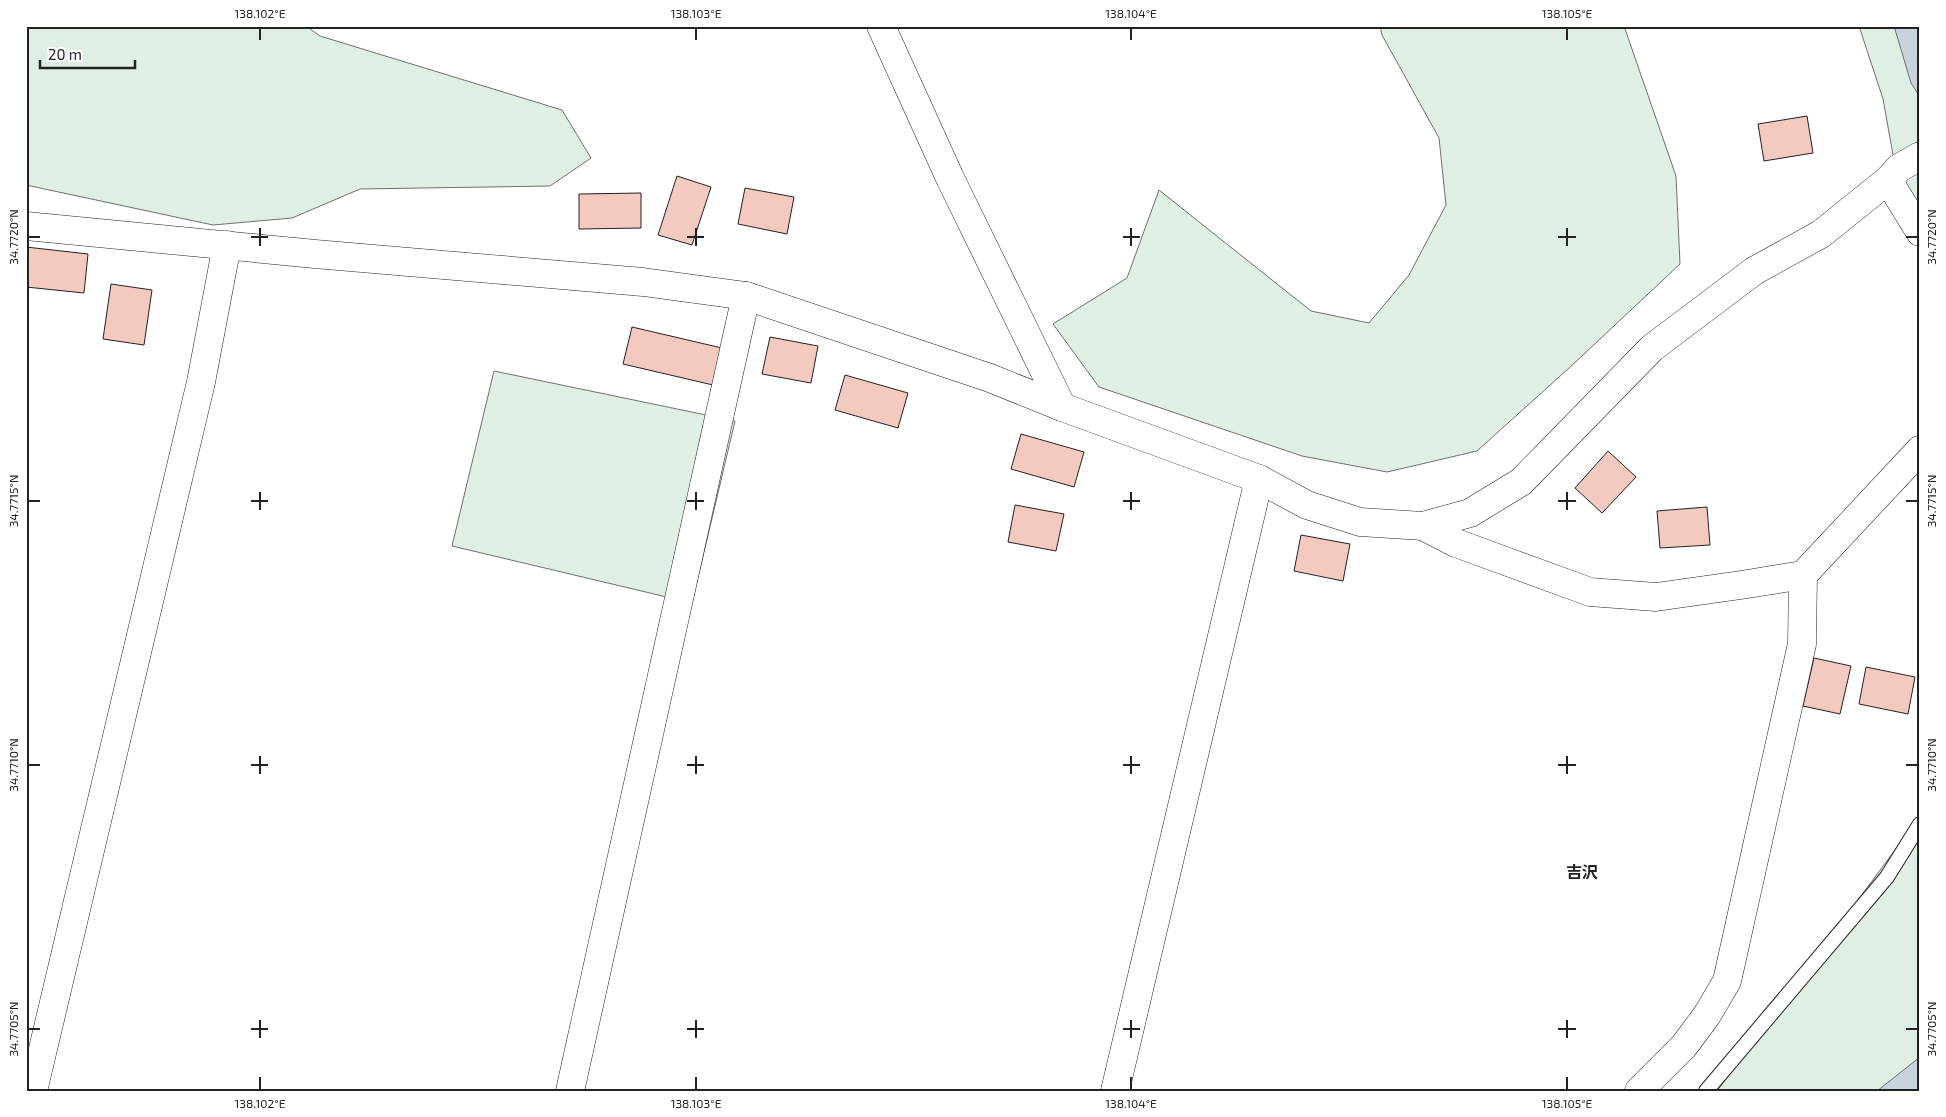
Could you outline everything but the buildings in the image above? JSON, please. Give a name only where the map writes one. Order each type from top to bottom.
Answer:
[{"type":"street","points":[[881,26],[950,178],[1062,407]]},
{"type":"street","points":[[26,226],[643,282],[746,296],[990,378],[1062,407],[1258,479],[1307,505],[1360,522],[1423,526],[1470,513],[1521,482],[1652,348],[1754,271],[1821,234],[1902,168],[1920,232]]},
{"type":"street","points":[[33,1091],[201,382],[228,245]]},
{"type":"street","points":[[570,1091],[746,296]]},
{"type":"street","points":[[1423,526],[1456,543],[1590,592],[1656,596],[1803,575],[1920,450]]},
{"type":"street","points":[[1115,1091],[1258,479]]},
{"type":"street","points":[[1640,1091],[1684,1046],[1707,1015],[1727,981],[1802,644],[1803,575]]},
{"type":"lane","points":[[1706,1091],[1886,878],[1920,824]]},
{"type":"green space","points":[[26,26],[306,26],[320,36],[562,110],[591,158],[550,186],[360,189],[292,218],[213,225],[26,185]]},
{"type":"green space","points":[[1380,26],[1624,26],[1676,176],[1680,264],[1477,451],[1387,472],[1302,456],[1099,387],[1053,324],[1127,278],[1159,190],[1311,311],[1369,323],[1409,275],[1446,205],[1439,138],[1382,35]]},
{"type":"green space","points":[[1859,26],[1920,26],[1920,240],[1902,205],[1883,99]]},
{"type":"green space","points":[[494,371],[735,421],[692,603],[452,546]]},
{"type":"green space","points":[[1920,816],[1920,1091],[1717,1091]]},
{"type":"shaded area","points":[[1894,26],[1920,26],[1920,97],[1911,83]]},
{"type":"shaded area","points":[[1920,1057],[1920,1091],[1877,1091]]},
{"type":"district","name":"吉沢","points":[[1582,871]]}]
